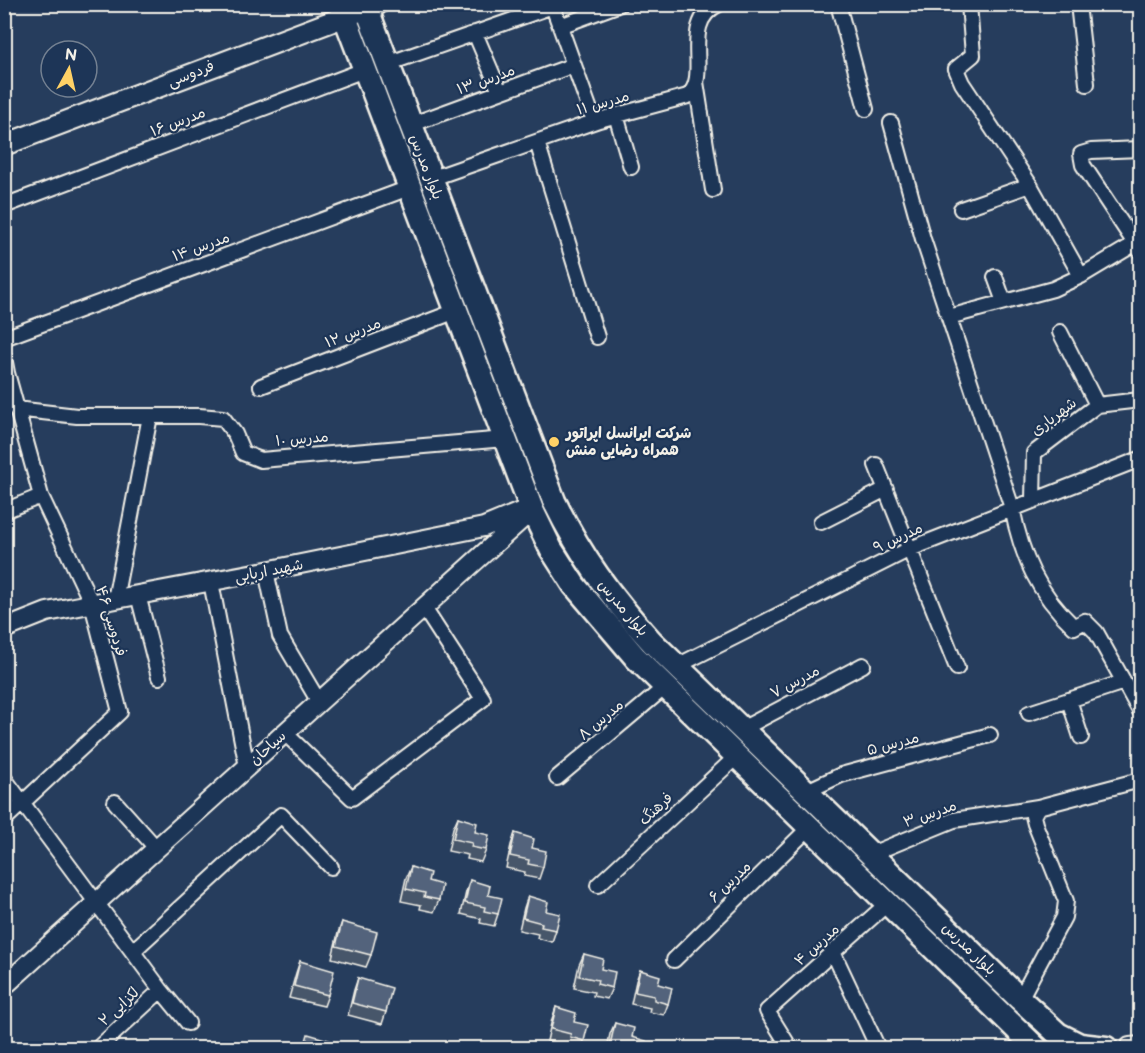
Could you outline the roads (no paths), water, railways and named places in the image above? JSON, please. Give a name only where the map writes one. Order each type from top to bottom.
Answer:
[{"type":"main road","name":"فردوسی","points":[[4,145],[342,11],[370,6]]},
{"type":"main road","name":"بلوار مدرس","points":[[370,6],[387,64],[554,501],[571,536],[617,604],[677,666],[1058,1034],[1080,1045],[1106,1048]]},
{"type":"main road","name":"بلوار مدرس","points":[[342,11],[532,509],[551,549],[574,585],[636,658],[1036,1048]]},
{"type":"main road","points":[[955,968],[971,952]]},
{"type":"main road","points":[[1130,1048],[1140,1047]]},
{"type":"street","points":[[560,26],[620,4]]},
{"type":"street","points":[[713,190],[696,82],[699,25],[704,14],[719,4]]},
{"type":"street","points":[[838,4],[866,109]]},
{"type":"street","points":[[969,4],[973,55],[956,69],[962,82],[1030,185],[1081,276]]},
{"type":"street","points":[[1078,4],[1087,84]]},
{"type":"street","points":[[387,64],[552,5],[594,121]]},
{"type":"street","points":[[475,33],[500,92]]},
{"type":"street","name":"مدرس ۱۳","points":[[410,125],[574,65]]},
{"type":"street","name":"مدرس ۱۶","points":[[4,206],[364,70]]},
{"type":"street","name":"مدرس ۱۱","points":[[430,179],[594,121],[688,96],[696,82]]},
{"type":"street","points":[[616,115],[631,166]]},
{"type":"street","points":[[891,123],[923,239],[1012,508],[1018,535],[1035,580],[1062,616],[1074,627],[1085,621],[1096,632],[1140,711]]},
{"type":"street","points":[[537,142],[597,337]]},
{"type":"street","points":[[949,317],[1053,289],[1138,247],[1083,165],[1082,154],[1091,151],[1140,149]]},
{"type":"street","points":[[961,209],[1030,185]]},
{"type":"street","name":"مدرس ۱۴","points":[[4,338],[409,188]]},
{"type":"street","points":[[995,277],[1004,302]]},
{"type":"street","name":"مدرس ۱۲","points":[[261,386],[456,311]]},
{"type":"street","points":[[1060,332],[1097,405]]},
{"type":"street","name":"فردوسی ۴۶","points":[[4,357],[41,496],[92,604],[120,712],[4,820]]},
{"type":"street","points":[[4,398],[16,409]]},
{"type":"street","name":"شهریاری","points":[[1033,500],[1034,453],[1097,405],[1140,400]]},
{"type":"street","name":"مدرس ۱۰","points":[[16,409],[77,416],[223,418],[235,434],[243,453],[261,459],[505,439]]},
{"type":"street","points":[[115,600],[150,416]]},
{"type":"street","name":"مدرس ۹","points":[[677,666],[910,549],[1140,459]]},
{"type":"street","points":[[876,465],[957,668]]},
{"type":"street","points":[[821,522],[886,489]]},
{"type":"street","points":[[4,511],[41,496]]},
{"type":"street","name":"شهید اربابی","points":[[4,629],[47,612],[211,582],[484,527],[500,529],[532,509]]},
{"type":"street","name":"سیاحان","points":[[4,986],[424,608],[500,529]]},
{"type":"street","points":[[266,571],[280,636],[319,702]]},
{"type":"street","points":[[211,582],[247,767]]},
{"type":"street","points":[[138,595],[159,677]]},
{"type":"street","points":[[285,733],[352,798],[483,699],[424,608]]},
{"type":"street","name":"مدرس ۷","points":[[742,729],[863,664]]},
{"type":"street","points":[[1029,713],[1125,682]]},
{"type":"street","name":"مدرس ۸","points":[[557,778],[665,687]]},
{"type":"street","points":[[1069,700],[1081,737]]},
{"type":"street","name":"مدرس ۵","points":[[807,792],[842,775],[990,735]]},
{"type":"street","name":"فرهنگ","points":[[598,885],[737,756]]},
{"type":"street","points":[[4,778],[188,1023]]},
{"type":"street","name":"مدرس ۳","points":[[871,854],[954,820],[1038,807],[1140,780]]},
{"type":"street","points":[[115,802],[157,849]]},
{"type":"street","points":[[1020,999],[1064,917],[1066,901],[1035,824],[1033,816],[1038,807]]},
{"type":"street","points":[[133,951],[281,815],[331,867]]},
{"type":"street","name":"مدرس ۶","points":[[674,960],[810,827]]},
{"type":"street","name":"مدرس ۴","points":[[790,1048],[767,1011],[888,903]]},
{"type":"street","points":[[833,952],[878,1048]]},
{"type":"street","name":"لکزایی ۲","points":[[98,1048],[161,990]]},
{"type":"place","name":"شرکت ایرانسل اپراتور همراه رضایی منش","points":[[554,442]]}]
